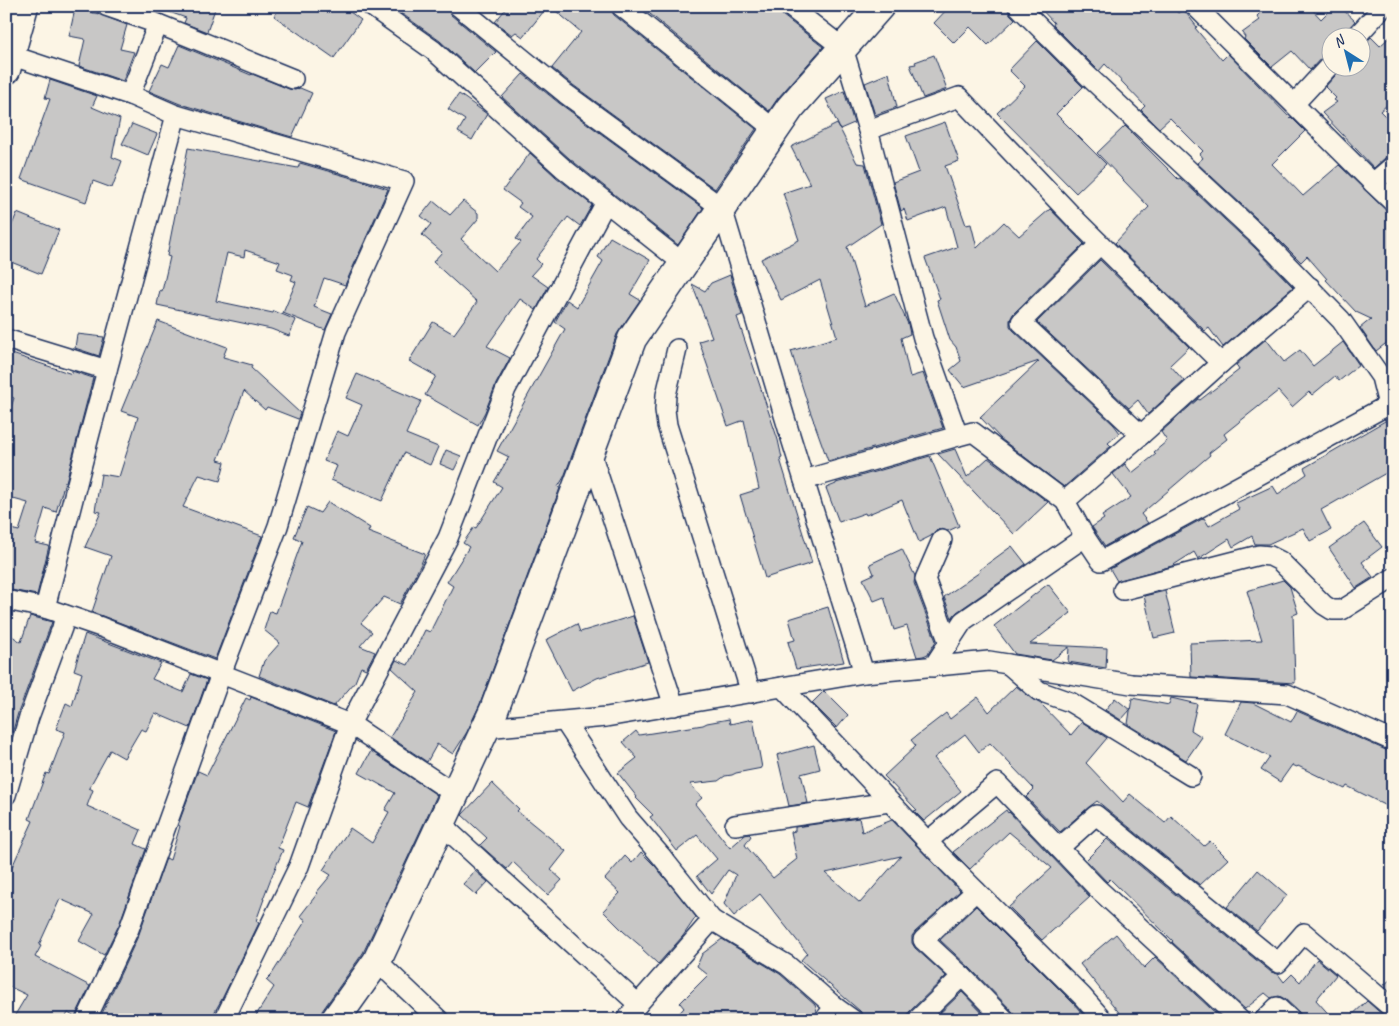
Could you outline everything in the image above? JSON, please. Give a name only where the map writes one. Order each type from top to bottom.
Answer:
[{"type":"street","points":[[24,6],[8,62],[130,95],[176,114],[404,181],[336,332],[278,526],[221,674],[129,929],[86,1020]]},
{"type":"street","points":[[106,6],[158,24],[293,79]]},
{"type":"street","points":[[371,6],[433,50],[563,168],[684,264]]},
{"type":"street","points":[[458,6],[566,94],[722,208],[864,673]]},
{"type":"street","points":[[620,6],[775,130]]},
{"type":"street","points":[[790,6],[843,48],[868,130],[923,338],[958,436]]},
{"type":"street","points":[[335,1020],[377,961],[494,710],[632,339],[790,108],[880,6]]},
{"type":"street","points":[[804,480],[972,432],[1064,501],[1101,561],[1391,407],[1381,377],[1341,320],[1262,239],[1088,76],[1018,6]]},
{"type":"street","points":[[1364,28],[1384,6]]},
{"type":"street","points":[[1205,10],[1294,104],[1393,202]]},
{"type":"street","points":[[130,95],[158,24]]},
{"type":"street","points":[[1294,104],[1322,74]]},
{"type":"street","points":[[868,130],[960,97],[1100,244],[1220,363]]},
{"type":"street","points":[[45,608],[106,370],[176,114]]},
{"type":"street","points":[[1374,183],[1393,166]]},
{"type":"street","points":[[224,1020],[299,866],[350,724],[448,538],[506,389],[606,202]]},
{"type":"street","points":[[1100,244],[1021,322],[1141,435]]},
{"type":"street","points":[[1064,501],[1141,435],[1220,363],[1310,287]]},
{"type":"street","points":[[6,339],[106,370]]},
{"type":"street","points":[[676,349],[666,396],[667,425],[751,693]]},
{"type":"street","points":[[590,450],[674,706]]},
{"type":"street","points":[[933,667],[963,621],[1085,537]]},
{"type":"street","points":[[942,540],[925,579],[948,643]]},
{"type":"street","points":[[1124,590],[1259,555],[1270,556],[1280,561],[1324,605],[1332,610],[1342,610],[1393,578]]},
{"type":"street","points":[[6,600],[45,608],[65,615],[350,724],[454,794]]},
{"type":"street","points":[[6,795],[29,717],[65,615]]},
{"type":"street","points":[[485,728],[606,717],[864,673],[990,661],[1131,684],[1287,694],[1393,741]]},
{"type":"street","points":[[1008,664],[1039,691],[1070,702],[1191,776]]},
{"type":"street","points":[[782,687],[944,859],[1104,1020]]},
{"type":"street","points":[[565,722],[628,818],[712,920],[787,965],[830,1013],[853,1020]]},
{"type":"street","points":[[928,841],[997,783],[1097,888],[1240,1020]]},
{"type":"street","points":[[735,825],[889,802]]},
{"type":"street","points":[[1060,848],[1096,815],[1278,963],[1304,933],[1393,1009]]},
{"type":"street","points":[[441,824],[638,1004]]},
{"type":"street","points":[[976,891],[923,940],[1005,1020]]},
{"type":"street","points":[[626,1020],[712,920]]},
{"type":"street","points":[[377,961],[439,1020]]},
{"type":"street","points":[[917,1020],[962,976]]},
{"type":"street","points":[[1264,1020],[1277,1007],[1291,1020]]},
{"type":"building","points":[[158,6],[216,6],[207,32],[184,23],[186,18],[158,8]]},
{"type":"building","points":[[281,6],[342,6],[361,20],[334,58],[274,16]]},
{"type":"building","points":[[391,6],[447,6],[451,15],[496,52],[475,73],[440,41]]},
{"type":"building","points":[[508,6],[548,6],[523,37],[516,32],[512,35],[495,22]]},
{"type":"building","points":[[550,6],[610,6],[614,15],[756,129],[715,189],[552,68],[581,32]]},
{"type":"building","points":[[657,6],[778,6],[782,15],[823,47],[778,98],[769,111],[650,14]]},
{"type":"building","points":[[950,6],[1007,6],[1010,14],[1015,19],[988,45],[970,27],[954,43],[934,23]]},
{"type":"building","points":[[1038,6],[1172,6],[1178,13],[1183,9],[1197,27],[1195,28],[1222,60],[1228,54],[1305,131],[1272,164],[1303,196],[1339,165],[1393,217],[1393,338],[1376,351],[1360,328],[1371,319],[1356,312],[1326,280],[1307,256],[1301,262],[1197,163],[1203,158],[1200,154],[1203,151],[1170,118],[1159,128],[1141,110],[1145,106],[1105,64],[1099,71],[1053,25],[1054,23]]},
{"type":"building","points":[[1267,6],[1309,6],[1321,19],[1334,6],[1339,6],[1355,21],[1349,28],[1322,28],[1322,57],[1310,70],[1292,51],[1272,67],[1244,39],[1245,37],[1242,33],[1260,20],[1257,16]]},
{"type":"building","points":[[75,9],[99,14],[127,25],[120,49],[134,52],[123,81],[79,66],[85,39],[69,36]]},
{"type":"building","points":[[1393,34],[1393,100],[1380,111],[1393,124],[1393,155],[1386,157],[1374,168],[1322,113],[1337,102],[1334,100],[1336,98],[1325,87],[1333,78],[1372,78],[1372,38],[1380,46]]},
{"type":"building","points":[[1037,41],[1083,87],[1056,114],[1106,164],[1076,193],[997,113],[1025,86],[1009,70]]},
{"type":"building","points":[[179,45],[289,89],[295,90],[300,88],[312,93],[292,137],[180,104],[149,91],[162,64],[169,67]]},
{"type":"building","points":[[934,55],[947,89],[923,98],[910,65]]},
{"type":"building","points":[[889,73],[897,107],[875,115],[865,83]]},
{"type":"building","points":[[523,74],[559,103],[703,208],[678,245],[570,159],[502,97]]},
{"type":"building","points":[[50,80],[97,96],[92,107],[120,119],[112,157],[122,161],[112,188],[93,181],[86,202],[21,179],[50,99],[45,98]]},
{"type":"building","points":[[844,91],[854,123],[840,129],[826,99]]},
{"type":"building","points":[[459,94],[487,114],[472,140],[458,132],[465,120],[448,109]]},
{"type":"building","points":[[945,122],[959,161],[945,166],[966,225],[971,224],[977,248],[1004,222],[1019,236],[1050,209],[1084,244],[1013,314],[1010,320],[1010,326],[1013,330],[1114,425],[1120,433],[1108,443],[1111,446],[1064,487],[1001,439],[980,417],[1039,361],[964,387],[950,370],[961,361],[956,347],[950,340],[937,300],[940,299],[925,258],[957,247],[946,207],[908,221],[904,209],[901,211],[893,182],[919,172],[906,136]]},
{"type":"building","points":[[132,124],[157,134],[148,155],[122,144]]},
{"type":"building","points":[[837,124],[857,163],[865,164],[881,224],[847,247],[865,306],[894,293],[908,324],[910,334],[901,338],[910,377],[923,373],[943,428],[828,461],[791,351],[837,337],[820,280],[781,300],[761,259],[799,240],[783,193],[810,184],[791,147]]},
{"type":"building","points":[[1125,126],[1178,179],[1180,178],[1254,247],[1293,287],[1223,347],[1209,328],[1205,331],[1115,243],[1149,207],[1097,153]]},
{"type":"building","points":[[188,148],[298,168],[300,163],[388,189],[345,285],[324,278],[314,307],[332,314],[325,330],[283,313],[296,282],[291,280],[293,275],[277,269],[280,262],[245,250],[244,257],[227,253],[216,301],[273,313],[274,311],[296,320],[289,336],[271,329],[157,305],[170,257],[167,256]]},
{"type":"building","points":[[530,153],[556,177],[592,205],[580,226],[568,217],[536,259],[541,264],[531,275],[548,287],[536,310],[520,299],[487,346],[510,358],[478,425],[425,395],[436,376],[409,361],[433,322],[454,334],[477,302],[433,262],[442,252],[422,235],[431,224],[421,216],[433,201],[450,215],[463,201],[478,213],[478,219],[461,239],[495,271],[521,242],[516,239],[532,217],[518,207],[521,203],[503,190]]},
{"type":"building","points":[[17,213],[59,230],[41,274],[6,260],[6,239]]},
{"type":"building","points":[[610,237],[650,260],[630,294],[640,300],[617,334],[564,477],[558,487],[560,488],[480,704],[467,732],[453,754],[437,744],[427,762],[390,737],[418,692],[392,668],[396,660],[408,665],[425,630],[430,632],[453,586],[447,582],[469,547],[463,543],[474,527],[476,528],[502,487],[494,482],[509,457],[497,451],[565,329],[555,322],[567,300],[577,307],[603,261],[598,257]]},
{"type":"building","points":[[1100,260],[1189,347],[1170,365],[1184,381],[1148,414],[1138,400],[1129,408],[1037,322]]},
{"type":"building","points":[[730,275],[742,315],[737,317],[778,440],[782,458],[780,459],[812,563],[765,578],[740,495],[759,489],[744,420],[728,426],[699,341],[712,337],[692,284],[705,291],[711,283]]},
{"type":"building","points":[[158,321],[227,347],[223,357],[252,365],[251,368],[300,413],[298,419],[267,407],[265,410],[244,391],[218,460],[225,462],[220,481],[199,475],[183,507],[262,536],[215,659],[92,612],[111,556],[85,547],[101,512],[95,511],[101,474],[119,477],[138,417],[121,411]]},
{"type":"building","points":[[77,334],[104,337],[99,356],[75,348]]},
{"type":"building","points":[[1266,339],[1284,362],[1300,350],[1313,366],[1343,342],[1359,365],[1339,381],[1335,376],[1312,395],[1309,392],[1292,407],[1278,391],[1224,434],[1227,439],[1141,514],[1148,523],[1105,546],[1092,527],[1104,519],[1102,516],[1131,497],[1113,474],[1125,464],[1132,473],[1156,454],[1154,452],[1167,441],[1161,432],[1198,399],[1200,400],[1239,370],[1236,365]]},
{"type":"building","points":[[6,352],[72,374],[72,371],[93,378],[66,482],[56,512],[45,508],[35,543],[49,546],[37,595],[6,589],[6,528],[19,531],[28,503],[6,497],[6,422],[14,398],[6,395]]},
{"type":"building","points":[[357,374],[421,401],[406,434],[438,447],[430,465],[404,453],[382,501],[331,480],[337,466],[324,461],[337,431],[348,436],[362,405],[346,398]]},
{"type":"building","points":[[1385,421],[1393,427],[1393,469],[1321,510],[1331,530],[1310,541],[1303,528],[1268,544],[1255,544],[1252,536],[1233,547],[1229,539],[1198,559],[1194,552],[1172,566],[1117,581],[1110,569],[1204,518],[1209,526],[1239,509],[1236,503],[1273,486],[1278,494],[1307,474],[1304,468]]},
{"type":"building","points":[[955,449],[967,477],[988,458],[1048,502],[1014,534],[938,454]]},
{"type":"building","points":[[446,450],[461,456],[454,470],[440,464]]},
{"type":"building","points":[[930,456],[959,526],[948,531],[940,529],[935,531],[931,536],[919,542],[902,500],[866,515],[865,513],[839,522],[826,488],[836,483]]},
{"type":"building","points":[[328,502],[370,528],[368,532],[425,554],[400,604],[384,597],[361,623],[372,632],[360,646],[375,652],[366,669],[361,667],[355,682],[334,706],[259,676],[264,661],[280,643],[264,630],[270,611],[276,613],[302,541],[294,537],[307,507],[320,513]]},
{"type":"building","points":[[1364,523],[1382,547],[1362,562],[1373,577],[1356,588],[1329,548]]},
{"type":"building","points":[[1012,546],[1026,564],[957,612],[952,618],[944,597],[980,572],[979,570]]},
{"type":"building","points":[[902,549],[915,576],[914,583],[936,641],[928,654],[923,656],[917,657],[907,626],[894,630],[884,597],[874,601],[863,579],[874,574],[870,564]]},
{"type":"building","points":[[1283,580],[1290,587],[1298,613],[1293,615],[1295,683],[1191,677],[1190,643],[1262,640],[1247,591]]},
{"type":"building","points":[[1048,584],[1071,613],[1030,644],[1107,648],[1106,668],[1068,662],[1069,647],[1052,660],[1015,654],[994,626]]},
{"type":"building","points":[[1165,591],[1175,633],[1154,638],[1144,596]]},
{"type":"building","points":[[828,607],[844,662],[796,669],[788,642],[795,640],[789,619]]},
{"type":"building","points":[[30,616],[52,622],[18,713],[6,754],[6,632],[21,642]]},
{"type":"building","points":[[633,616],[648,662],[597,678],[572,691],[546,640],[577,624],[580,632]]},
{"type":"building","points":[[85,634],[161,663],[152,679],[183,692],[191,674],[207,680],[190,728],[155,713],[146,731],[141,729],[124,758],[110,750],[89,788],[93,790],[87,806],[141,830],[135,844],[146,849],[119,925],[104,955],[79,941],[94,914],[60,899],[39,945],[41,946],[35,957],[90,986],[75,1017],[68,1013],[64,1020],[12,1020],[27,995],[6,985],[6,880],[33,821],[29,819],[46,773],[49,774],[65,732],[56,729],[66,703],[72,706],[82,673],[74,670]]},
{"type":"building","points":[[1016,686],[1041,704],[1071,735],[1082,722],[1107,738],[1086,763],[1123,802],[1130,794],[1165,823],[1171,816],[1204,846],[1210,841],[1228,859],[1200,885],[1097,801],[1060,832],[1026,797],[1034,789],[990,743],[979,752],[965,734],[934,758],[961,791],[924,821],[914,811],[917,810],[884,776],[916,746],[911,740],[946,713],[950,719],[978,697],[989,712]]},
{"type":"building","points":[[824,691],[848,715],[837,728],[812,703]]},
{"type":"building","points":[[251,697],[336,731],[308,807],[296,802],[278,848],[283,850],[263,899],[256,921],[259,923],[210,1020],[99,1020],[139,934],[166,858],[170,860],[180,826],[178,825],[198,771],[207,775],[246,698],[250,700]]},
{"type":"building","points":[[1115,698],[1130,710],[1121,720],[1105,710]]},
{"type":"building","points":[[1132,698],[1169,705],[1171,698],[1197,704],[1191,730],[1202,737],[1186,760],[1128,724]]},
{"type":"building","points":[[1241,702],[1253,703],[1291,722],[1297,711],[1393,752],[1393,809],[1347,786],[1345,789],[1298,766],[1292,765],[1280,782],[1261,770],[1270,757],[1225,734]]},
{"type":"building","points":[[729,719],[730,724],[753,719],[762,768],[725,776],[718,781],[690,784],[702,798],[695,804],[730,848],[745,835],[749,834],[751,836],[745,845],[773,878],[797,859],[791,832],[795,831],[795,827],[859,818],[862,832],[892,820],[960,891],[912,936],[912,943],[915,948],[946,976],[909,1012],[906,1020],[868,1020],[801,960],[807,953],[760,894],[734,916],[724,904],[736,875],[728,870],[711,894],[697,876],[717,859],[697,835],[677,851],[650,817],[653,815],[636,798],[618,773],[637,758],[623,742],[636,731],[639,735]],"holes":[[[901,856],[860,903],[826,873]]]},
{"type":"building","points":[[814,745],[820,769],[801,774],[808,803],[789,806],[777,755]]},
{"type":"building","points":[[371,751],[437,795],[363,953],[322,1011],[320,1020],[253,1020],[274,987],[266,980],[272,974],[306,920],[300,916],[331,875],[323,870],[350,828],[372,843],[389,812],[385,810],[395,793],[359,773]]},
{"type":"building","points":[[492,783],[519,809],[517,811],[566,851],[551,870],[562,880],[548,895],[513,862],[507,869],[480,845],[487,838],[462,815]]},
{"type":"building","points":[[1006,810],[1090,897],[1042,940],[1009,907],[1052,868],[1009,832],[970,869],[953,852]]},
{"type":"building","points":[[1107,839],[1271,972],[1278,974],[1284,982],[1292,974],[1300,982],[1317,959],[1336,975],[1316,1000],[1334,1020],[1302,1020],[1299,1012],[1285,999],[1279,996],[1271,998],[1265,993],[1245,1009],[1172,942],[1110,879],[1107,882],[1086,860]]},
{"type":"building","points":[[641,852],[656,867],[696,917],[683,936],[658,964],[603,911],[620,893],[605,879],[625,856],[632,863]]},
{"type":"building","points":[[1258,870],[1287,895],[1257,931],[1227,907]]},
{"type":"building","points":[[475,871],[488,882],[476,895],[463,884]]},
{"type":"building","points":[[976,906],[1088,1020],[1016,1020],[1013,1012],[940,940]]},
{"type":"building","points":[[1116,934],[1144,968],[1155,957],[1223,1020],[1125,1020],[1080,964]]},
{"type":"building","points":[[722,939],[780,974],[815,1005],[817,1011],[812,1020],[673,1020],[684,1008],[680,1003],[708,975],[697,966],[702,954]]},
{"type":"building","points":[[1393,977],[1393,994],[1383,986]]},
{"type":"building","points":[[962,992],[989,1020],[933,1020]]},
{"type":"building","points":[[1367,1001],[1386,1018],[1390,1020],[1347,1020]]}]
